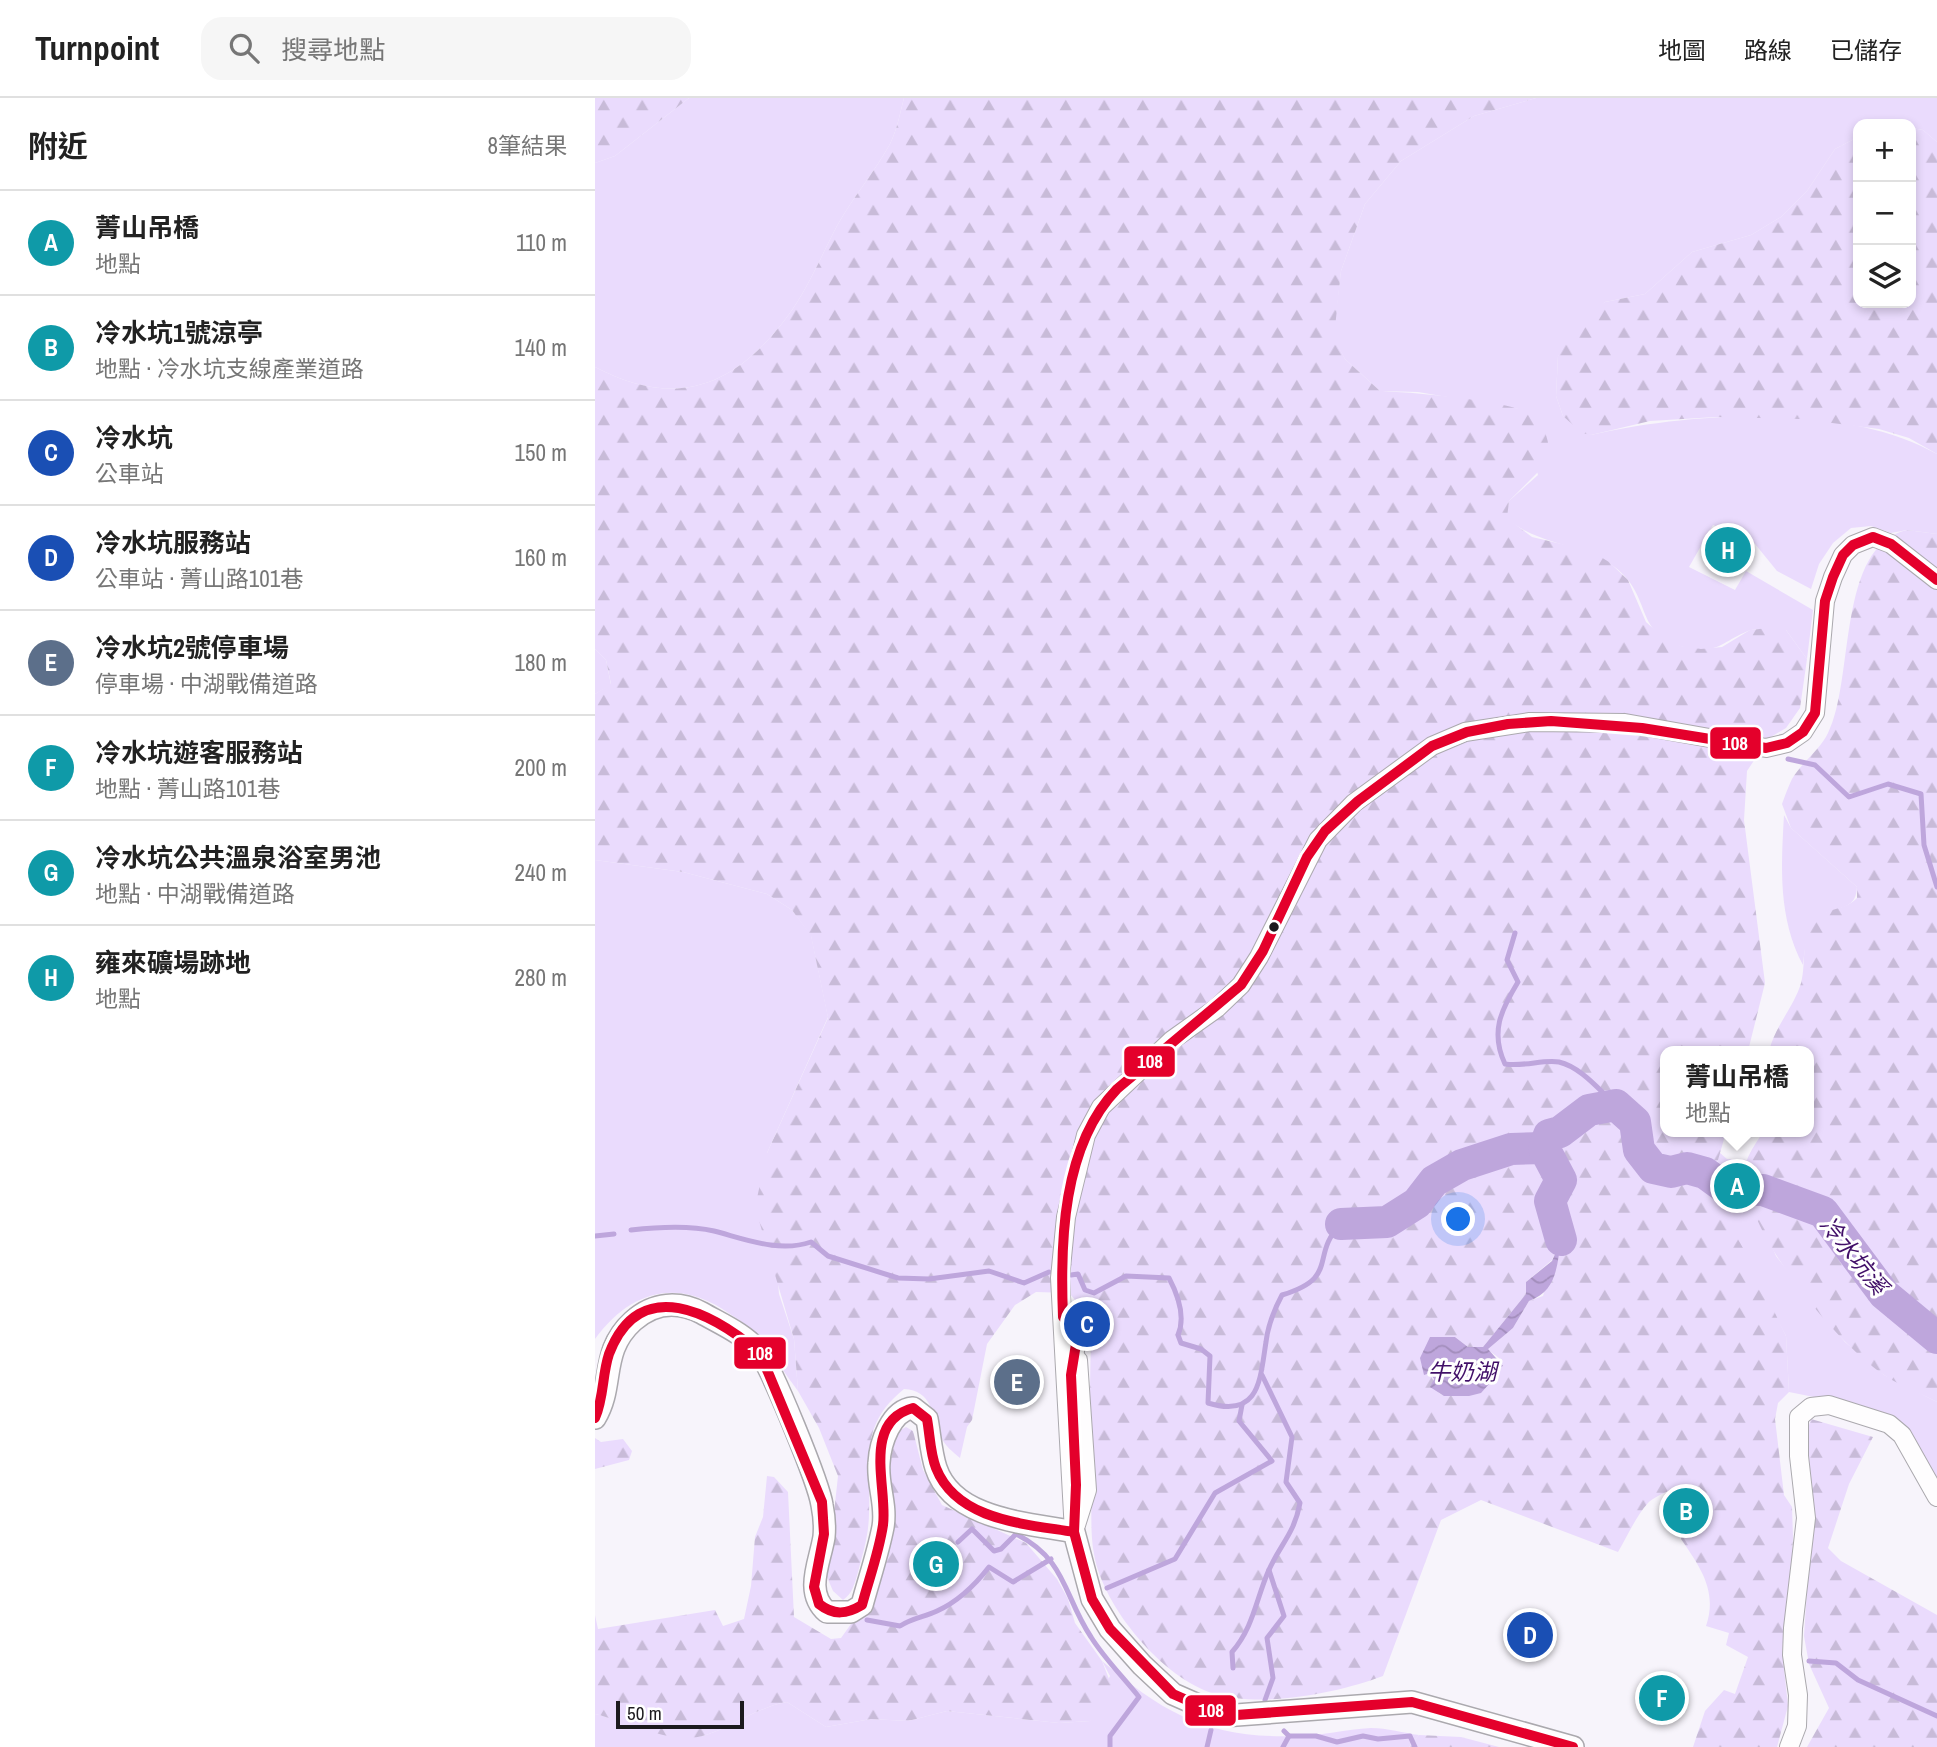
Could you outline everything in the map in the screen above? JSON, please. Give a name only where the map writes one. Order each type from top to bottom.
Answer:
[{"type":"street","points":[[1573,1747],[1412,1702],[1223,1716],[1173,1693],[1142,1665],[1110,1629],[1092,1599],[1073,1532],[1060,1324],[1063,1317],[1060,1279],[1066,1217],[1086,1135],[1101,1107],[1172,1040],[1217,1008],[1241,985],[1259,957],[1318,840],[1355,803],[1432,746],[1465,732],[1530,722],[1625,723],[1766,748],[1787,743],[1803,732],[1815,713],[1825,601],[1843,555],[1853,545],[1873,537],[1891,544],[1937,580]]},
{"type":"street","points":[[595,1418],[603,1399],[610,1351],[633,1320],[652,1309],[671,1303],[688,1306],[741,1336],[760,1353],[822,1502],[824,1534],[814,1587],[819,1604],[835,1614],[851,1612],[862,1605],[883,1528],[885,1503],[878,1464],[892,1420],[905,1409],[913,1408],[927,1419],[936,1468],[946,1488],[968,1506],[999,1517],[1073,1532]]},
{"type":"street","points":[[1063,1317],[1073,1325],[1081,1377],[1087,1490],[1073,1532]]},
{"type":"street","points":[[1063,1317],[1078,1324],[1083,1349],[1081,1377]]},
{"type":"street","points":[[1073,1532],[1076,1485],[1070,1375],[1076,1344]]},
{"type":"street","points":[[1789,1747],[1797,1726],[1798,1695],[1792,1655],[1793,1629],[1806,1518],[1799,1456],[1799,1416],[1811,1407],[1829,1405],[1889,1424],[1902,1435],[1937,1497]]},
{"type":"green space","points":[[595,98],[689,98],[615,156],[595,163]]},
{"type":"green space","points":[[689,98],[904,98],[890,144],[838,224],[795,306],[767,341],[746,361],[724,375],[701,384],[677,388],[651,387],[624,380],[595,367],[595,163],[615,156]]},
{"type":"green space","points":[[904,98],[1536,98],[1474,116],[1401,161],[1365,204],[1341,271],[1334,337],[1345,359],[1380,391],[1481,401],[1530,414],[1546,435],[1548,462],[1509,501],[1507,518],[1532,537],[1591,551],[1609,562],[1628,580],[1646,622],[1663,637],[1681,646],[1701,649],[1722,647],[1750,630],[1778,627],[1786,630],[1807,659],[1800,708],[1786,728],[1769,738],[1747,771],[1744,820],[1765,983],[1749,1046],[1660,1046],[1660,1137],[1725,1137],[1714,1174],[1713,1196],[1747,1255],[1786,1336],[1789,1392],[1778,1403],[1775,1419],[1784,1495],[1792,1507],[1793,1537],[1791,1581],[1782,1650],[1788,1706],[1777,1747],[1693,1747],[1705,1711],[1724,1690],[1735,1694],[1748,1657],[1726,1645],[1729,1633],[1706,1626],[1710,1602],[1708,1590],[1700,1570],[1681,1539],[1699,1497],[1700,1487],[1694,1486],[1673,1490],[1648,1503],[1618,1552],[1481,1500],[1441,1520],[1383,1676],[1323,1693],[1277,1699],[1234,1698],[1195,1686],[1156,1657],[1138,1638],[1109,1596],[1100,1575],[1094,1554],[1092,1530],[1092,1319],[1069,1293],[1036,1292],[1015,1305],[987,1344],[972,1420],[967,1427],[960,1458],[943,1440],[930,1406],[920,1394],[904,1389],[889,1403],[879,1417],[870,1446],[868,1528],[856,1580],[843,1600],[833,1591],[827,1577],[838,1476],[819,1428],[798,1391],[794,1339],[755,1207],[767,1153],[828,1018],[811,936],[792,910],[767,894],[683,872],[595,860],[595,694],[611,684],[606,660],[595,649],[595,367],[624,380],[651,387],[677,388],[701,384],[724,375],[746,361],[767,341],[802,295],[838,224],[890,144]],"holes":[[[1560,1243],[1543,1296],[1529,1301],[1513,1328],[1487,1349],[1499,1358],[1499,1362],[1481,1391],[1467,1395],[1442,1395],[1438,1392],[1430,1373],[1455,1337],[1468,1347],[1483,1347],[1526,1294],[1526,1282],[1552,1260]]]},
{"type":"green space","points":[[1536,98],[1937,98],[1937,142],[1923,130],[1916,129],[1916,119],[1853,119],[1853,140],[1835,149],[1807,191],[1781,217],[1751,235],[1692,252],[1645,294],[1605,302],[1558,356],[1556,396],[1563,416],[1591,435],[1675,421],[1767,416],[1814,419],[1858,426],[1900,437],[1937,454],[1937,534],[1907,530],[1891,533],[1871,526],[1851,528],[1833,543],[1819,564],[1811,589],[1777,571],[1751,539],[1713,525],[1689,567],[1735,590],[1746,571],[1813,610],[1807,659],[1786,630],[1752,630],[1719,646],[1705,649],[1684,647],[1660,636],[1647,619],[1635,590],[1616,568],[1586,552],[1521,529],[1506,518],[1509,501],[1538,475],[1518,409],[1418,392],[1380,391],[1345,359],[1333,337],[1341,271],[1365,204],[1401,161],[1474,116]]},
{"type":"green space","points":[[1916,129],[1923,130],[1937,142],[1937,454],[1909,438],[1879,429],[1801,419],[1716,417],[1650,421],[1591,435],[1582,433],[1563,416],[1556,396],[1558,356],[1572,327],[1605,302],[1645,294],[1692,252],[1751,235],[1781,217],[1807,191],[1835,149],[1853,140],[1853,308],[1916,308]]},
{"type":"green space","points":[[1907,530],[1937,534],[1937,1402],[1884,1375],[1841,1337],[1816,1309],[1771,1246],[1755,1215],[1746,1185],[1747,1160],[1760,1137],[1814,1137],[1814,1046],[1771,1046],[1801,983],[1809,931],[1819,917],[1848,905],[1857,898],[1857,887],[1791,828],[1782,804],[1792,779],[1828,733],[1842,681],[1858,587],[1869,561],[1884,541]]},
{"type":"green space","points":[[595,649],[606,660],[611,685],[595,694]]},
{"type":"green space","points":[[1784,815],[1791,828],[1857,887],[1856,896],[1848,905],[1824,914],[1814,924],[1807,940],[1803,965],[1785,911],[1782,873]]},
{"type":"green space","points":[[595,860],[683,872],[767,894],[792,910],[811,935],[828,1017],[767,1153],[779,1294],[794,1339],[798,1391],[750,1328],[711,1303],[693,1296],[657,1294],[641,1300],[609,1322],[595,1339]]},
{"type":"green space","points":[[1719,1152],[1727,1159],[1747,1160],[1746,1185],[1776,1256],[1845,1342],[1884,1375],[1937,1402],[1937,1486],[1907,1431],[1819,1398],[1789,1392],[1786,1336],[1713,1196]]},
{"type":"green space","points":[[1811,1419],[1873,1437],[1849,1484],[1828,1548],[1841,1561],[1937,1615],[1937,1747],[1807,1747],[1829,1708],[1809,1664],[1804,1636],[1812,1515],[1804,1441]]},
{"type":"green space","points":[[906,1427],[913,1431],[923,1470],[942,1505],[1026,1543],[1057,1579],[1068,1599],[1075,1623],[1102,1661],[1114,1692],[1099,1716],[1090,1721],[1059,1723],[947,1711],[908,1721],[871,1719],[826,1727],[787,1702],[693,1738],[650,1732],[595,1714],[595,1615],[598,1629],[715,1610],[723,1626],[744,1619],[751,1586],[755,1537],[763,1517],[767,1476],[774,1477],[788,1492],[794,1617],[831,1639],[841,1638],[856,1617],[893,1526],[894,1498],[888,1471],[897,1432]]},
{"type":"green space","points":[[595,1438],[601,1442],[623,1439],[632,1451],[629,1460],[595,1469]]},
{"type":"green space","points":[[1102,1661],[1147,1696],[1191,1720],[1214,1728],[1266,1736],[1305,1736],[1371,1728],[1419,1735],[1409,1747],[595,1747],[595,1714],[651,1730],[695,1737],[787,1702],[826,1727],[871,1719],[908,1721],[947,1711],[1059,1723],[1090,1721],[1110,1676]]},
{"type":"green space","points":[[1419,1735],[1461,1737],[1499,1747],[1409,1747]]},
{"type":"water","name":"牛奶湖","points":[[1561,1240],[1557,1268],[1550,1284],[1538,1297],[1529,1301],[1513,1328],[1488,1349],[1503,1366],[1491,1372],[1489,1384],[1481,1393],[1444,1396],[1430,1387],[1434,1379],[1430,1373],[1424,1375],[1420,1358],[1430,1337],[1455,1337],[1468,1347],[1483,1347],[1526,1294],[1526,1282],[1552,1261]]},
{"type":"waterway","points":[[1788,759],[1815,765],[1849,797],[1888,784],[1921,794],[1924,845],[1937,887]]},
{"type":"waterway","points":[[1515,933],[1507,960],[1518,982],[1502,1012],[1498,1031],[1498,1042],[1505,1064],[1559,1062],[1582,1074],[1616,1105]]},
{"type":"waterway","name":"冷水坑溪","points":[[1561,1240],[1550,1201],[1561,1180],[1544,1148],[1549,1135],[1560,1132],[1589,1110],[1616,1105],[1635,1122],[1639,1150],[1653,1168],[1671,1172],[1687,1168],[1705,1173],[1727,1189],[1763,1190],[1823,1212],[1884,1294],[1937,1338]]},
{"type":"waterway","points":[[1341,1224],[1387,1222],[1417,1203],[1434,1181],[1462,1165],[1511,1149],[1544,1148]]},
{"type":"waterway","points":[[1071,1275],[1078,1274],[1085,1290],[1094,1293],[1126,1276],[1169,1278],[1180,1306],[1178,1335],[1181,1343],[1201,1349],[1210,1356],[1208,1403],[1238,1405],[1248,1400],[1259,1382],[1268,1330],[1282,1295],[1312,1281],[1322,1265],[1332,1236],[1341,1224]]},
{"type":"waterway","points":[[631,1230],[694,1228],[774,1245],[811,1242],[828,1256],[898,1278],[929,1279],[989,1271],[1024,1283],[1049,1272]]},
{"type":"waterway","points":[[595,1236],[614,1234]]},
{"type":"waterway","points":[[1233,1668],[1232,1652],[1245,1633],[1268,1572],[1290,1532],[1300,1503],[1286,1482],[1292,1437],[1262,1375]]},
{"type":"waterway","points":[[1107,1588],[1175,1559],[1215,1493],[1272,1461],[1239,1421],[1242,1405]]},
{"type":"waterway","points":[[958,1542],[972,1529],[994,1551],[1001,1549],[1016,1534],[1033,1544],[1055,1567],[1091,1637],[1139,1697],[1110,1736],[1110,1747]]},
{"type":"waterway","points":[[867,1620],[900,1626],[952,1603],[989,1567],[1013,1582],[1051,1559]]},
{"type":"waterway","points":[[1265,1700],[1273,1678],[1267,1638],[1284,1616],[1269,1570]]},
{"type":"waterway","points":[[1809,1661],[1836,1663],[1858,1680],[1937,1716]]},
{"type":"waterway","points":[[1207,1747],[1211,1730]]},
{"type":"waterway","points":[[1284,1731],[1289,1736],[1316,1736],[1337,1742],[1363,1736],[1378,1739],[1410,1736],[1415,1747]]},
{"type":"waterway","points":[[1283,1747],[1289,1736]]},
{"type":"transit line","name":"108","points":[[1573,1747],[1412,1702],[1223,1716],[1173,1694],[1110,1629],[1092,1599],[1074,1532],[1076,1485],[1071,1375],[1076,1344],[1073,1325],[1063,1317],[1062,1258],[1068,1197],[1075,1167],[1085,1138],[1099,1112],[1117,1089],[1241,985],[1263,951],[1307,857],[1325,831],[1358,801],[1432,746],[1467,732],[1508,724],[1551,721],[1642,728],[1766,748],[1787,743],[1803,732],[1815,713],[1825,601],[1843,555],[1853,545],[1873,537],[1891,544],[1937,580]]},
{"type":"transit line","name":"108","points":[[595,1418],[609,1354],[623,1329],[639,1314],[658,1307],[679,1308],[700,1315],[742,1338],[760,1353],[822,1502],[824,1534],[814,1587],[819,1604],[835,1612],[846,1612],[862,1605],[883,1525],[880,1458],[882,1442],[887,1427],[897,1416],[913,1408],[927,1419],[936,1468],[946,1486],[960,1499],[995,1517],[1074,1532]]},
{"type":"place","name":"雍來礦場跡地","points":[[1728,550]]},
{"type":"place","name":"菁山吊橋","points":[[1737,1186]]},
{"type":"place","name":"冷水坑","points":[[1087,1324]]},
{"type":"place","name":"冷水坑2號停車場","points":[[1017,1382]]},
{"type":"place","name":"冷水坑1號涼亭","points":[[1686,1511]]},
{"type":"place","name":"冷水坑公共溫泉浴室男池","points":[[936,1564]]},
{"type":"place","name":"冷水坑服務站","points":[[1530,1635]]},
{"type":"place","name":"冷水坑遊客服務站","points":[[1662,1698]]}]
